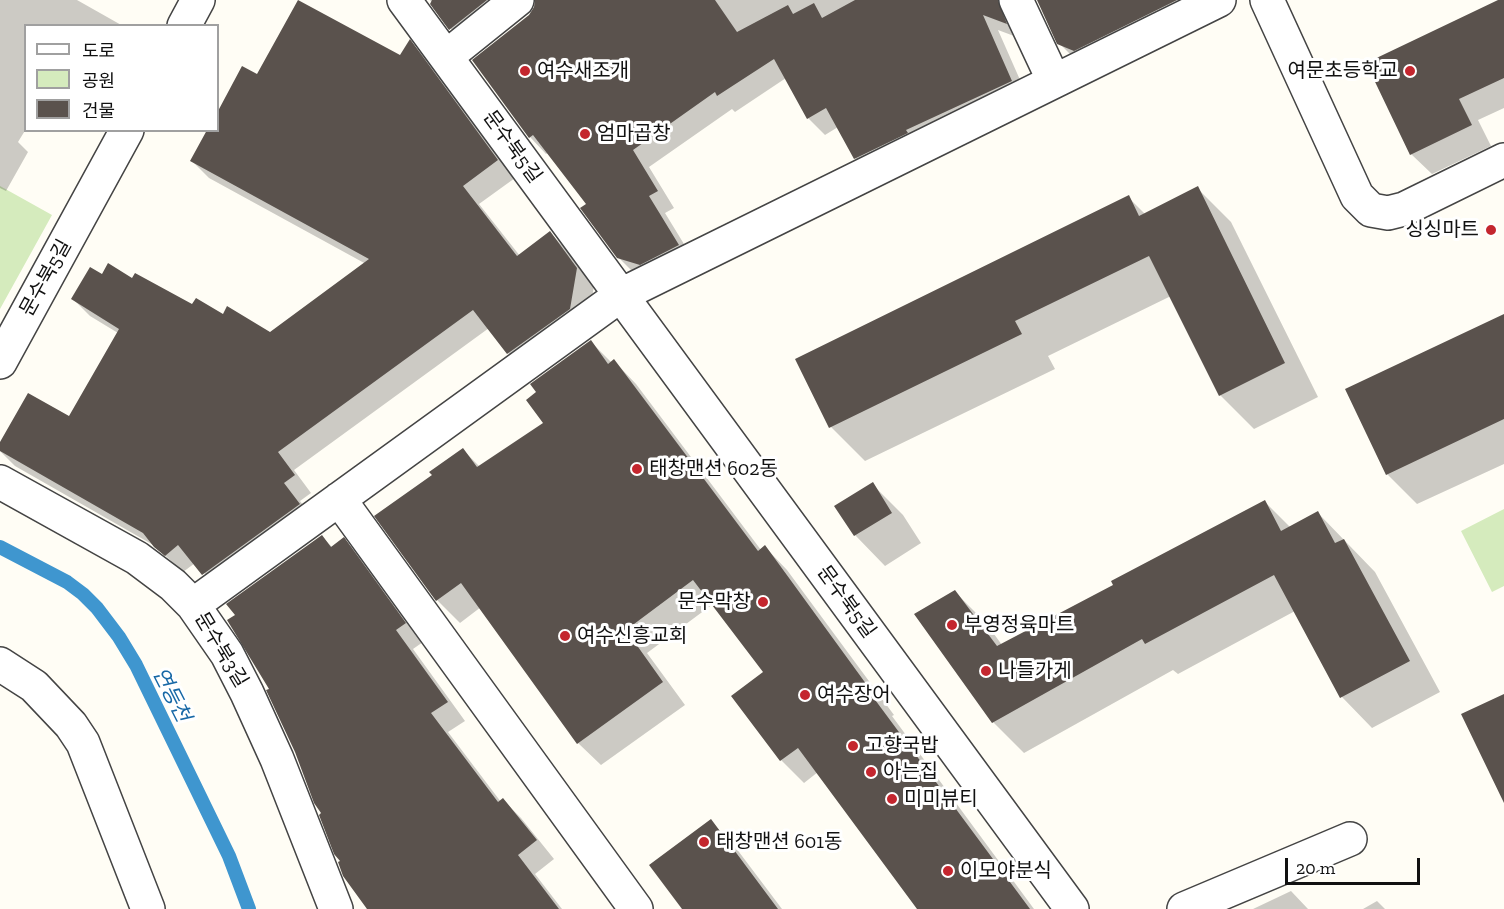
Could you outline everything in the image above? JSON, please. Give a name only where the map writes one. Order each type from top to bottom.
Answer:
[{"type":"street","points":[[185,24],[198,0]]},
{"type":"street","name":"문수북5길","points":[[404,0],[1072,909]]},
{"type":"street","points":[[446,57],[517,0]]},
{"type":"street","points":[[1016,0],[1054,81]]},
{"type":"street","points":[[193,605],[621,295],[1220,0]]},
{"type":"street","points":[[1266,0],[1357,196],[1371,210],[1388,213],[1404,210],[1504,160]]},
{"type":"street","name":"문수북5길","points":[[0,362],[125,132]]},
{"type":"street","name":"문수북3길","points":[[0,482],[137,558],[173,585],[193,605],[228,654],[247,693],[277,759],[336,909]]},
{"type":"street","points":[[339,499],[636,909]]},
{"type":"street","points":[[0,664],[34,686],[71,725],[83,743],[148,909]]},
{"type":"street","points":[[1184,909],[1350,839]]},
{"type":"green space","points":[[0,186],[52,215],[0,309]]},
{"type":"green space","points":[[1504,509],[1504,586],[1492,592],[1461,531]]},
{"type":"building","points":[[298,0],[400,55],[410,39],[498,160],[463,186],[517,256],[550,231],[577,268],[570,309],[507,354],[473,310],[278,452],[295,475],[284,483],[300,504],[202,575],[178,545],[165,556],[143,533],[0,451],[0,442],[28,393],[69,416],[119,329],[71,299],[90,267],[102,274],[108,263],[132,278],[135,273],[192,304],[196,298],[223,314],[227,306],[270,332],[369,259],[190,161],[206,132],[219,132],[219,109],[242,66],[257,74]]},
{"type":"building","points":[[432,0],[487,0],[449,30],[430,4]]},
{"type":"building","points":[[535,0],[715,0],[737,32],[788,5],[793,14],[814,3],[822,18],[855,0],[998,0],[1007,24],[983,15],[1012,81],[906,130],[908,133],[854,159],[826,108],[807,119],[774,59],[717,96],[715,92],[633,150],[658,191],[649,196],[679,245],[640,265],[617,258],[580,208],[586,204],[533,135],[529,138],[472,60],[529,15]]},
{"type":"building","points":[[1037,0],[1177,0],[1074,51],[1057,44]]},
{"type":"building","points":[[1498,0],[1504,0],[1504,78],[1459,99],[1472,125],[1410,155],[1366,63]]},
{"type":"building","points":[[1198,186],[1285,363],[1219,396],[1149,256],[1015,321],[1022,334],[829,428],[795,359],[1129,195],[1139,216]]},
{"type":"building","points":[[1504,314],[1504,419],[1386,475],[1345,389]]},
{"type":"building","points":[[591,340],[608,364],[614,359],[758,551],[765,545],[872,692],[870,693],[1030,909],[917,909],[798,748],[780,761],[731,696],[763,672],[693,580],[626,630],[663,682],[577,744],[461,583],[436,601],[374,516],[432,475],[429,472],[463,448],[477,467],[543,423],[526,400],[536,392],[530,384]]},
{"type":"building","points":[[873,482],[892,513],[854,536],[834,506]]},
{"type":"building","points":[[1265,500],[1281,531],[1318,511],[1335,543],[1344,539],[1410,661],[1340,698],[1274,575],[1145,644],[1142,639],[992,723],[914,614],[955,590],[997,646],[1113,585],[1111,581]]},
{"type":"building","points":[[322,535],[331,547],[344,537],[406,623],[396,630],[448,702],[431,713],[498,802],[503,798],[537,840],[518,855],[559,909],[367,909],[343,876],[338,862],[340,861],[334,854],[319,815],[321,813],[314,803],[295,752],[266,690],[269,689],[227,620],[235,615],[226,604]]},
{"type":"building","points":[[1504,694],[1504,803],[1461,714]]},
{"type":"building","name":"태창맨션 601동","points":[[711,819],[778,909],[682,909],[649,865]]},
{"type":"waterway","name":"연등천","points":[[0,547],[67,582],[83,594],[119,637],[136,665],[229,856],[249,909]]},
{"type":"place","name":"여수새조개","points":[[525,71]]},
{"type":"place","name":"여문초등학교","points":[[1410,71]]},
{"type":"place","name":"엄마곱창","points":[[585,134]]},
{"type":"place","name":"싱싱마트","points":[[1491,230]]},
{"type":"place","name":"태창맨션 602동","points":[[637,469]]},
{"type":"place","name":"문수막창","points":[[763,602]]},
{"type":"place","name":"부영정육마트","points":[[952,625]]},
{"type":"place","name":"여수신흥교회","points":[[565,636]]},
{"type":"place","name":"나들가게","points":[[986,671]]},
{"type":"place","name":"여수장어","points":[[805,695]]},
{"type":"place","name":"고향국밥","points":[[853,746]]},
{"type":"place","name":"아는집","points":[[871,772]]},
{"type":"place","name":"미미뷰티","points":[[892,799]]},
{"type":"place","name":"태창맨션 601동","points":[[704,842]]},
{"type":"place","name":"이모야분식","points":[[948,871]]}]
